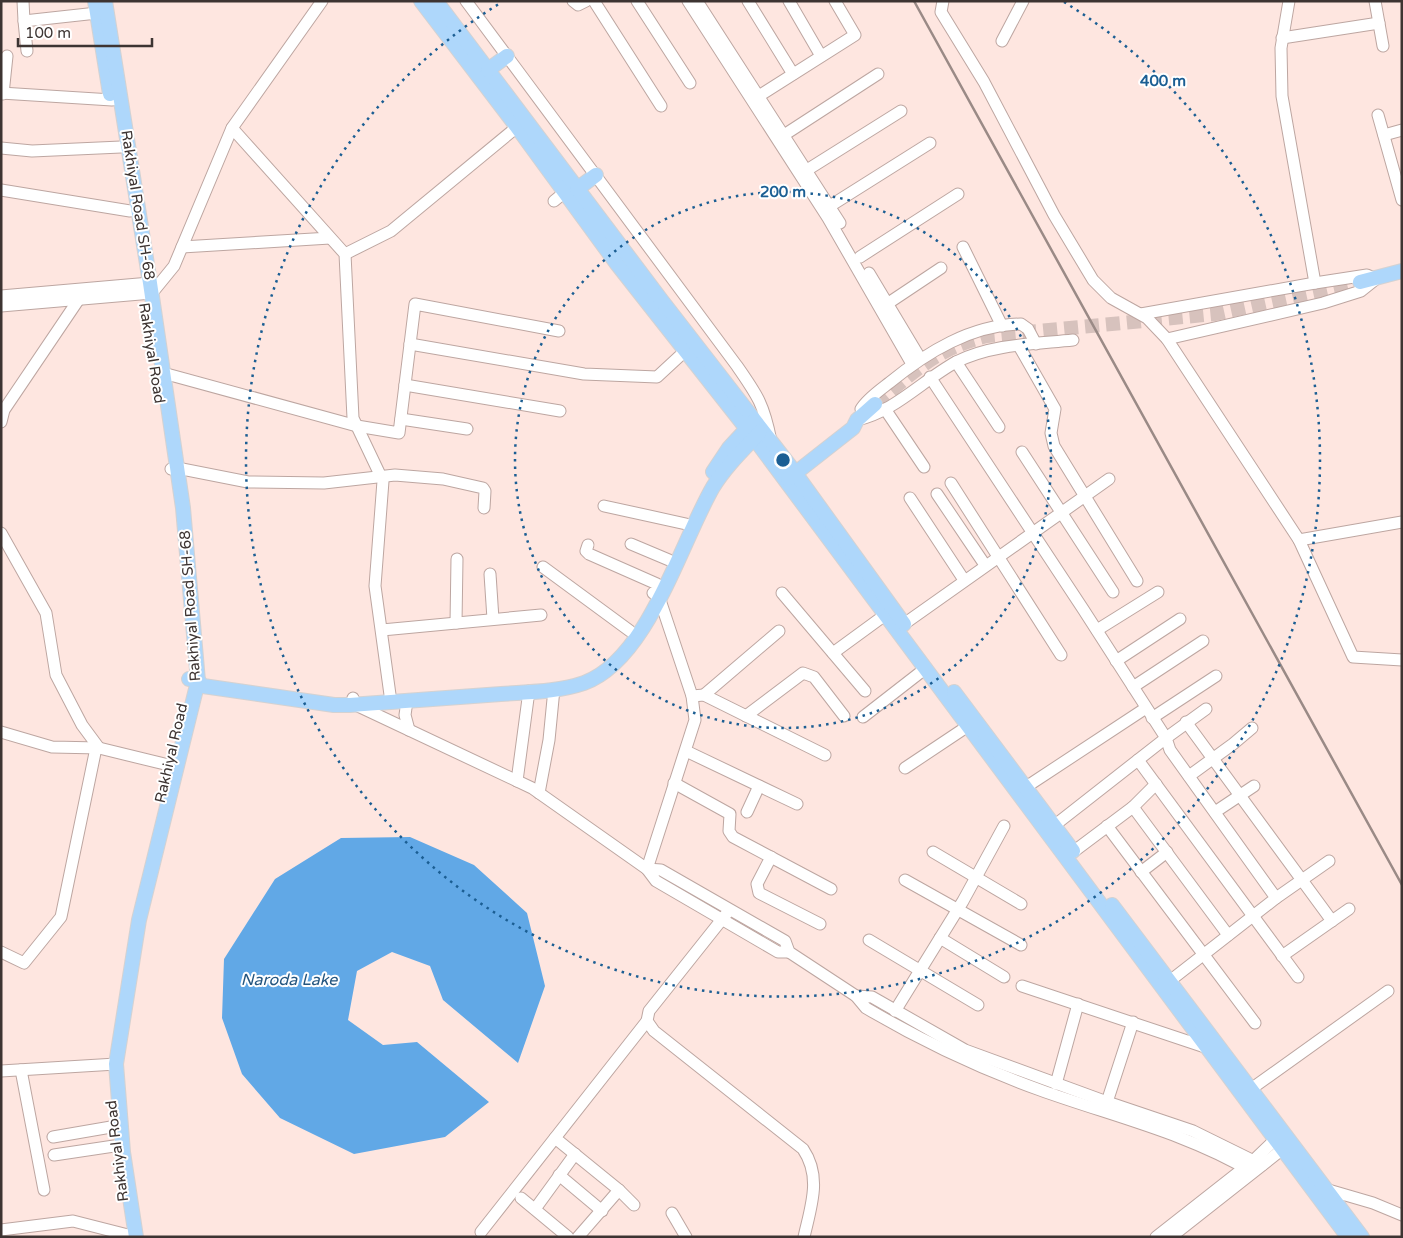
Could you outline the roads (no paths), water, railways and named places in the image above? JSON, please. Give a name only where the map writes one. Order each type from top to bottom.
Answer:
[{"type":"main road","name":"Rakhiyal Road SH-68","points":[[105,1],[163,373],[174,468],[182,508],[193,680],[172,766]]},
{"type":"main road","points":[[420,1],[517,127],[684,352],[754,429],[770,441],[787,474],[904,624],[1073,852],[1171,980],[1250,1089],[1282,1141],[1348,1237]]},
{"type":"main road","points":[[436,1],[488,70],[565,194],[754,429],[885,615],[1205,1047],[1282,1141],[1325,1189],[1362,1237]]},
{"type":"main road","name":"Rakhiyal Road","points":[[96,7],[121,147],[130,211],[149,288],[174,468]]},
{"type":"main road","points":[[488,70],[507,56]]},
{"type":"main road","points":[[565,194],[596,175]]},
{"type":"main road","points":[[1360,282],[1402,271]]},
{"type":"main road","points":[[787,474],[849,422],[857,420],[880,406]]},
{"type":"main road","points":[[390,699],[407,701],[529,692],[586,682],[600,674],[615,662],[635,639],[686,524],[723,456],[754,429]]},
{"type":"main road","points":[[193,680],[204,678],[354,701],[508,686],[578,676],[604,661],[630,632],[656,591],[713,487],[754,429]]},
{"type":"main road","name":"Rakhiyal Road","points":[[131,1236],[111,1127],[113,1024],[135,913],[172,766]]},
{"type":"main road","points":[[112,1064],[131,1236]]},
{"type":"street","points":[[23,1],[27,51]]},
{"type":"street","points":[[1,306],[149,288],[174,266],[232,128],[322,1]]},
{"type":"street","points":[[466,1],[760,399],[765,413],[770,441]]},
{"type":"street","points":[[573,1],[578,5],[586,1]]},
{"type":"street","points":[[594,1],[661,106]]},
{"type":"street","points":[[636,1],[690,83]]},
{"type":"street","points":[[688,1],[755,98],[784,135],[830,206],[887,304],[916,361]]},
{"type":"street","points":[[697,1],[916,361]]},
{"type":"street","points":[[748,1],[793,74]]},
{"type":"street","points":[[789,1],[821,56]]},
{"type":"street","points":[[755,98],[855,35],[835,1]]},
{"type":"street","points":[[943,1],[941,12],[980,74],[1054,215],[1093,280],[1111,298],[1142,314],[1156,325],[1167,338],[1299,540],[1353,657],[1402,660]]},
{"type":"street","points":[[1002,41],[1023,1]]},
{"type":"street","points":[[1289,1],[1282,38],[1282,96],[1315,282]]},
{"type":"street","points":[[1375,1],[1384,46]]},
{"type":"street","points":[[24,22],[96,7]]},
{"type":"street","points":[[1282,38],[1379,23]]},
{"type":"street","points":[[7,56],[2,94],[112,100]]},
{"type":"street","points":[[784,135],[878,74]]},
{"type":"street","points":[[807,170],[901,111]]},
{"type":"street","points":[[1378,115],[1402,200]]},
{"type":"street","points":[[345,254],[391,231],[517,127]]},
{"type":"street","points":[[232,128],[345,254],[353,418],[381,478],[374,586],[382,630],[390,699]]},
{"type":"street","points":[[1384,135],[1402,130]]},
{"type":"street","points":[[830,206],[930,143]]},
{"type":"street","points":[[1,148],[32,152],[121,147]]},
{"type":"street","points":[[1,190],[130,211]]},
{"type":"street","points":[[860,257],[958,194]]},
{"type":"street","points":[[182,247],[330,238]]},
{"type":"street","points":[[962,247],[1002,326]]},
{"type":"street","points":[[887,304],[941,268]]},
{"type":"street","points":[[1142,314],[1315,282],[1367,275],[1376,279],[1361,291],[1323,303],[1167,338]]},
{"type":"street","points":[[1,296],[82,295]]},
{"type":"street","points":[[1,422],[4,410],[82,295]]},
{"type":"street","points":[[163,373],[357,426],[399,433],[415,304],[559,331]]},
{"type":"street","points":[[857,420],[862,407],[916,361],[967,335],[1002,326],[1025,326],[1036,344]]},
{"type":"street","points":[[924,467],[880,406],[956,362],[985,350],[1074,340]]},
{"type":"street","points":[[410,344],[584,374],[657,377],[684,352]]},
{"type":"street","points":[[1019,346],[1054,409],[1051,434],[1054,446],[1137,581]]},
{"type":"street","points":[[956,362],[999,427]]},
{"type":"street","points":[[930,377],[1097,630],[1166,738],[1170,750],[1276,898]]},
{"type":"street","points":[[405,385],[560,411]]},
{"type":"street","points":[[401,419],[467,430]]},
{"type":"street","points":[[1022,452],[1113,592]]},
{"type":"street","points":[[174,468],[248,482],[324,483],[395,475],[443,479],[479,486],[485,491],[484,508]]},
{"type":"street","points":[[904,624],[1032,531],[1109,479]]},
{"type":"street","points":[[951,483],[1062,655]]},
{"type":"street","points":[[937,494],[985,565]]},
{"type":"street","points":[[910,498],[964,580]]},
{"type":"street","points":[[604,506],[686,524]]},
{"type":"street","points":[[1299,540],[1402,522]]},
{"type":"street","points":[[1,533],[46,613],[56,675],[82,725],[97,748],[61,916],[24,963],[1,952]]},
{"type":"street","points":[[631,544],[669,560]]},
{"type":"street","points":[[588,545],[586,551],[589,554],[656,591],[698,696],[695,720],[686,751],[647,869]]},
{"type":"street","points":[[456,623],[457,559]]},
{"type":"street","points":[[543,567],[630,632]]},
{"type":"street","points":[[490,574],[493,619]]},
{"type":"street","points":[[1097,630],[1158,592]]},
{"type":"street","points":[[782,593],[865,690]]},
{"type":"street","points":[[382,630],[541,615]]},
{"type":"street","points":[[833,653],[885,615]]},
{"type":"street","points":[[1116,661],[1180,619]]},
{"type":"street","points":[[698,696],[779,631]]},
{"type":"street","points":[[1133,687],[1202,641]]},
{"type":"street","points":[[863,717],[926,668]]},
{"type":"street","points":[[746,716],[803,673],[814,677],[844,716]]},
{"type":"street","points":[[1026,787],[1149,713],[1216,676]]},
{"type":"street","points":[[539,793],[549,740],[554,688]]},
{"type":"street","points":[[517,781],[529,692]]},
{"type":"street","points":[[698,696],[746,716],[825,755]]},
{"type":"street","points":[[354,701],[539,793],[647,869],[656,881],[784,941],[789,952],[856,996],[866,1008],[957,1058],[1040,1090],[1188,1140],[1248,1170]]},
{"type":"street","points":[[407,701],[405,714],[409,730]]},
{"type":"street","points":[[1055,826],[1186,722],[1206,709]]},
{"type":"street","points":[[1186,722],[1212,760],[1332,920]]},
{"type":"street","points":[[905,768],[968,726]]},
{"type":"street","points":[[1189,776],[1252,728]]},
{"type":"street","points":[[1,732],[52,747],[97,748],[172,766]]},
{"type":"street","points":[[686,751],[797,804]]},
{"type":"street","points":[[1138,760],[1298,977]]},
{"type":"street","points":[[674,783],[727,812],[730,817],[729,828],[731,835],[831,889]]},
{"type":"street","points":[[1073,852],[1133,807],[1156,784]]},
{"type":"street","points":[[747,812],[759,786]]},
{"type":"street","points":[[1214,812],[1254,786]]},
{"type":"street","points":[[1133,807],[1228,935]]},
{"type":"street","points":[[895,1011],[958,909],[1004,826]]},
{"type":"street","points":[[1107,826],[1255,1023]]},
{"type":"street","points":[[933,852],[1021,904]]},
{"type":"street","points":[[1141,872],[1166,852]]},
{"type":"street","points":[[771,857],[757,884],[759,893],[820,924]]},
{"type":"street","points":[[1171,980],[1276,898],[1329,861]]},
{"type":"street","points":[[905,880],[1021,945]]},
{"type":"street","points":[[1282,956],[1349,909]]},
{"type":"street","points":[[481,1232],[647,1020],[649,1011],[726,914]]},
{"type":"street","points":[[940,938],[1004,977]]},
{"type":"street","points":[[869,940],[978,1005]]},
{"type":"street","points":[[1022,986],[1205,1047]]},
{"type":"street","points":[[1250,1089],[1388,991]]},
{"type":"street","points":[[856,996],[872,997],[965,1050],[1056,1084],[1193,1131],[1258,1162]]},
{"type":"street","points":[[1056,1084],[1078,1004]]},
{"type":"street","points":[[647,1020],[654,1031],[803,1149],[812,1166],[815,1180],[804,1237]]},
{"type":"street","points":[[1107,1102],[1133,1022]]},
{"type":"street","points":[[1,1071],[112,1064]]},
{"type":"street","points":[[21,1070],[44,1190]]},
{"type":"street","points":[[53,1137],[111,1127]]},
{"type":"street","points":[[554,1138],[620,1190],[634,1205]]},
{"type":"street","points":[[1170,1237],[1282,1141]]},
{"type":"street","points":[[54,1155],[114,1146]]},
{"type":"street","points":[[535,1209],[575,1154]]},
{"type":"street","points":[[1156,1237],[1248,1170]]},
{"type":"street","points":[[559,1175],[602,1211]]},
{"type":"street","points":[[1325,1189],[1374,1203],[1402,1215]]},
{"type":"street","points":[[578,1237],[620,1190]]},
{"type":"street","points":[[521,1198],[568,1237]]},
{"type":"street","points":[[672,1213],[686,1237]]},
{"type":"street","points":[[1,1230],[73,1221],[131,1236]]},
{"type":"water","name":"Naroda Lake","points":[[410,837],[474,865],[527,913],[545,986],[518,1063],[443,1000],[430,966],[392,952],[357,971],[348,1020],[383,1045],[417,1042],[489,1102],[445,1137],[354,1154],[280,1118],[242,1074],[222,1018],[224,959],[275,879],[341,838]]},
{"type":"tunnel","points":[[875,404],[927,362],[954,347],[987,336],[1215,314],[1360,282]]},
{"type":"railway","points":[[914,1],[1402,885]]}]
